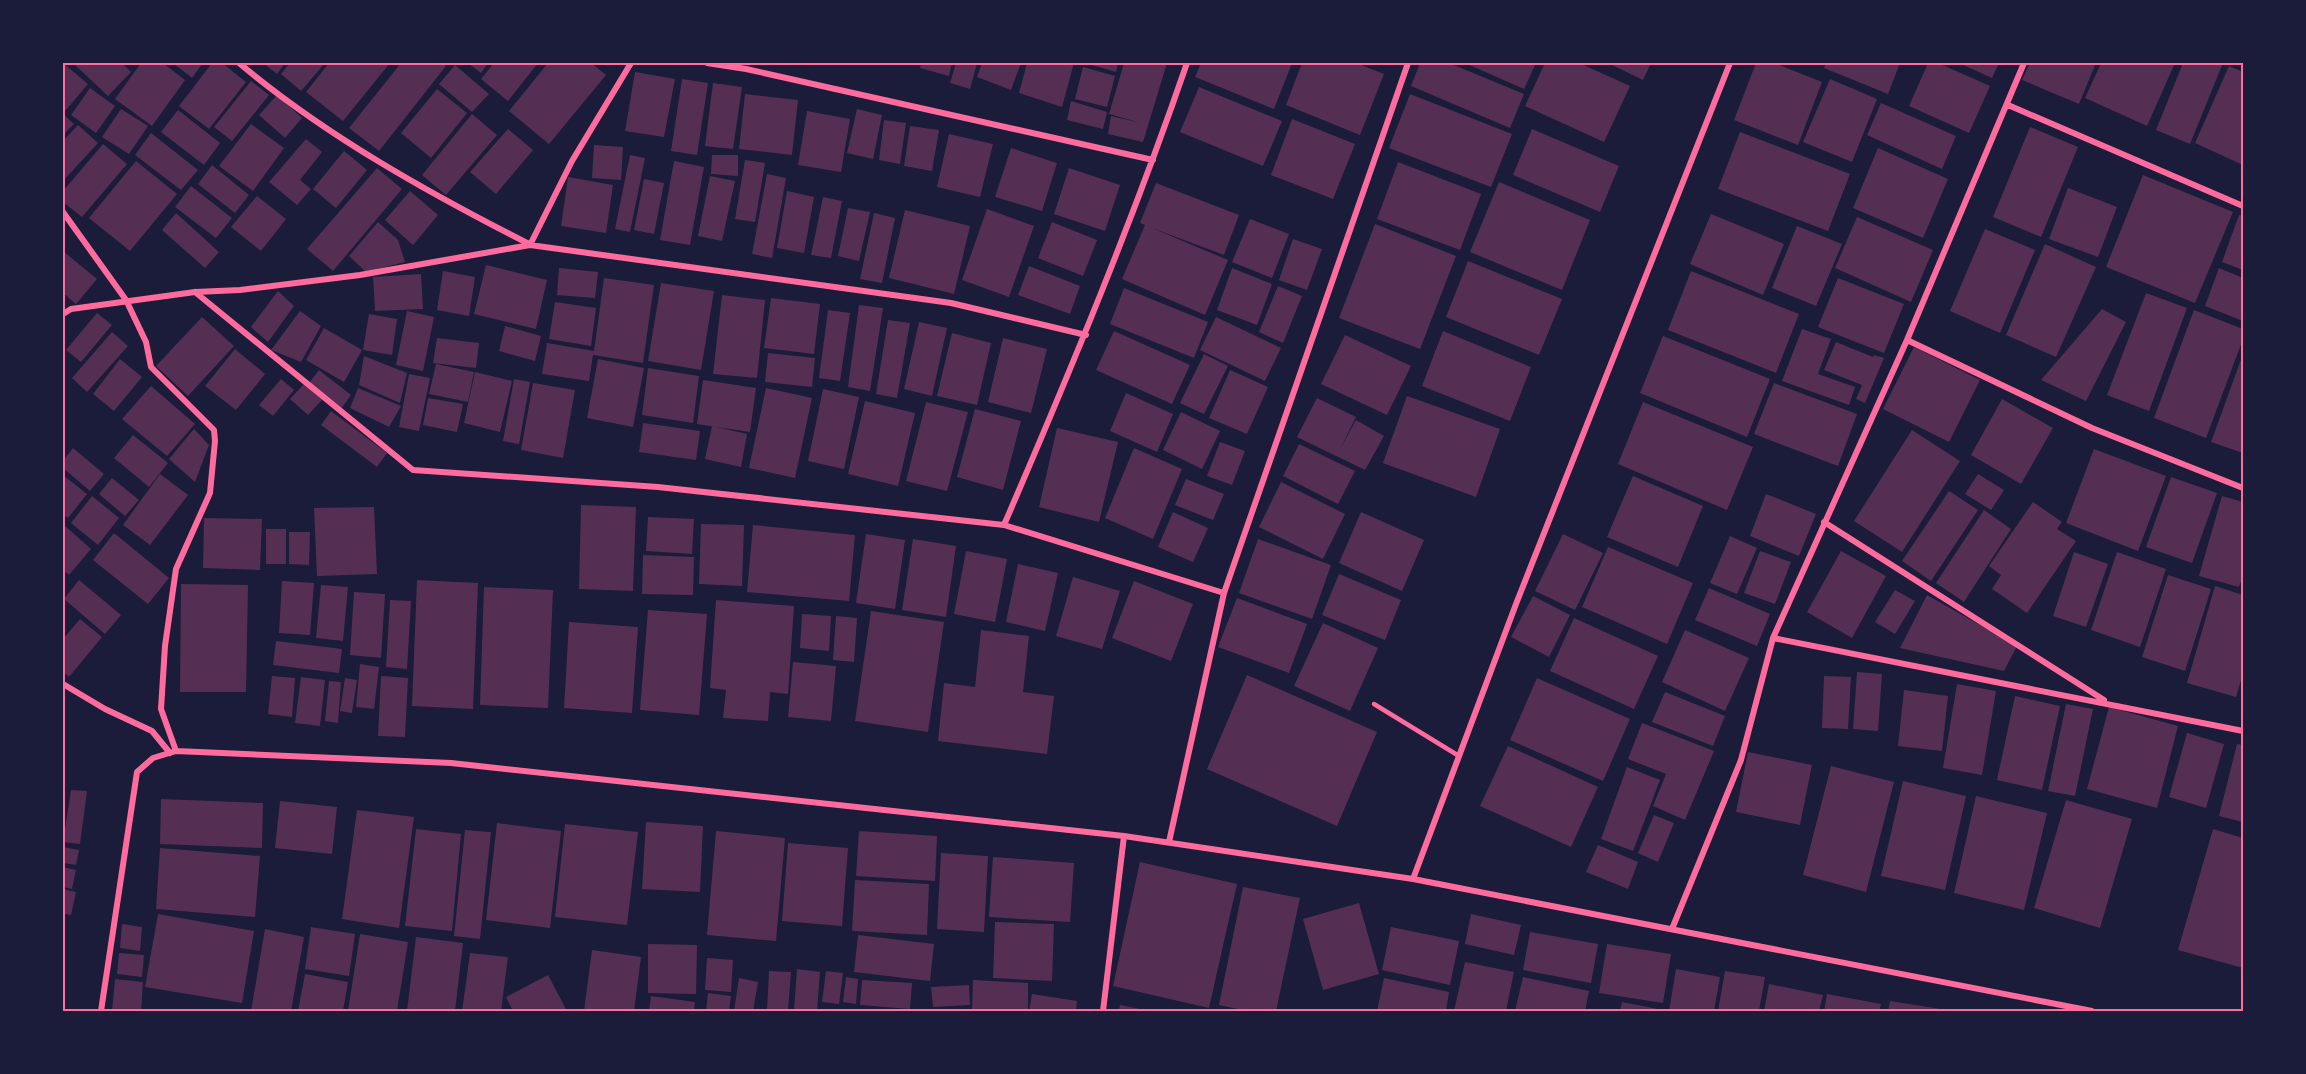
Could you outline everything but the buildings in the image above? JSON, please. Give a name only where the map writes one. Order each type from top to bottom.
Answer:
[{"type":"street","points":[[239,63],[318,120],[425,191],[530,245]]},
{"type":"street","points":[[530,245],[572,161],[631,63]]},
{"type":"street","points":[[707,63],[746,69],[1153,160]]},
{"type":"street","points":[[1004,525],[1086,335],[1153,160],[1187,63]]},
{"type":"street","points":[[1168,842],[1224,593],[1408,63]]},
{"type":"street","points":[[1413,879],[1730,63]]},
{"type":"street","points":[[1672,929],[1741,760],[1773,638],[1907,340],[2024,63]]},
{"type":"street","points":[[2008,105],[2243,206]]},
{"type":"street","points":[[63,212],[126,300],[146,342],[151,368],[214,430],[210,493],[176,569],[165,646],[161,709],[173,752]]},
{"type":"street","points":[[63,314],[71,309],[126,300],[195,292],[240,290],[360,275],[530,245],[951,303],[1086,335]]},
{"type":"street","points":[[195,292],[413,470],[658,487],[1004,525],[1224,593]]},
{"type":"street","points":[[1907,340],[2091,428],[2243,488]]},
{"type":"street","points":[[1824,522],[2109,703]]},
{"type":"street","points":[[1773,638],[2243,731]]},
{"type":"street","points":[[63,684],[105,709],[152,731],[173,752]]},
{"type":"street","points":[[101,1011],[132,792],[137,772],[144,764],[173,752],[451,763],[1124,836],[1413,879],[2092,1011]]},
{"type":"street","points":[[1103,1011],[1124,836]]},
{"type":"lane","points":[[1374,704],[1459,756]]}]
